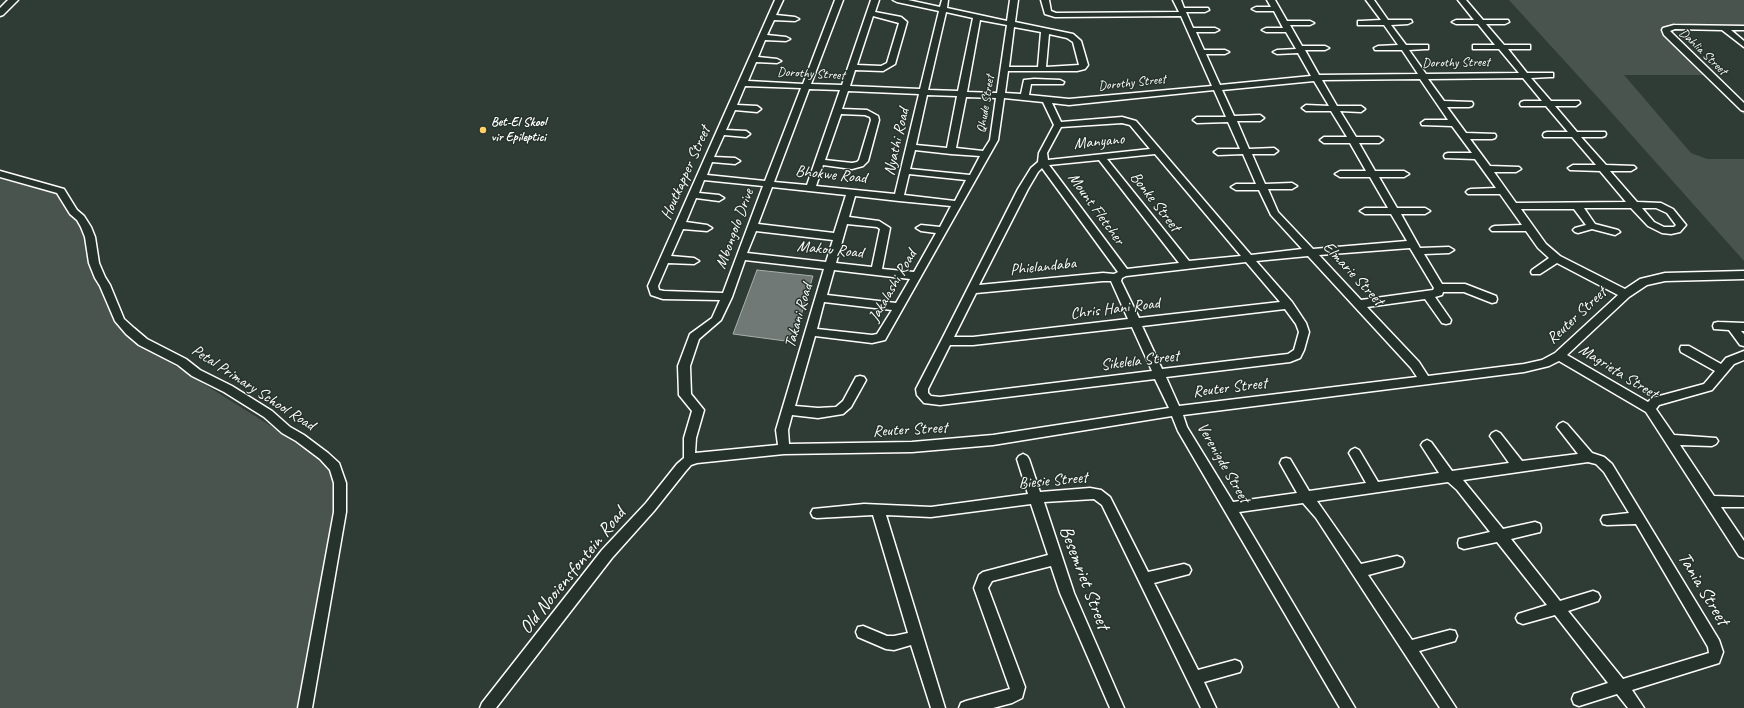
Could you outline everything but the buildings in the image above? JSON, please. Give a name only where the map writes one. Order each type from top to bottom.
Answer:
[{"type":"main road","points":[[0,13],[13,0]]},
{"type":"street","name":"Houtkapper Street","points":[[727,297],[657,294],[653,286],[779,0]]},
{"type":"street","name":"Mbongolo Drive","points":[[691,460],[689,455],[690,438],[698,410],[685,395],[684,366],[694,337],[716,320],[727,297],[768,184],[839,0]]},
{"type":"street","points":[[811,188],[875,0]]},
{"type":"street","points":[[897,0],[1074,38],[1084,64],[1082,67],[1077,69],[1005,69]]},
{"type":"street","name":"Qhude Street","points":[[958,204],[995,136],[1014,0]]},
{"type":"street","points":[[1045,0],[1047,11],[1051,14],[1057,15],[1183,12],[1205,10]]},
{"type":"street","name":"Elmarie Street","points":[[1177,0],[1276,216],[1415,365],[1425,380]]},
{"type":"street","points":[[1272,0],[1439,288]]},
{"type":"street","points":[[1370,0],[1404,47],[1424,80],[1463,136],[1542,246],[1556,258],[1624,294]]},
{"type":"street","points":[[1462,0],[1634,205],[1654,226],[1665,231],[1677,230],[1680,228],[1680,223],[1666,208],[1658,205],[1634,205],[1576,206],[1513,206]]},
{"type":"street","name":"Nyathi Road","points":[[899,198],[945,1]]},
{"type":"street","points":[[1256,10],[1277,9]]},
{"type":"street","points":[[852,67],[883,69],[891,64],[903,22],[898,19],[870,13]]},
{"type":"street","points":[[771,17],[795,19]]},
{"type":"street","points":[[951,151],[977,17]]},
{"type":"street","points":[[1361,23],[1408,22]]},
{"type":"street","points":[[1456,22],[1505,22]]},
{"type":"street","points":[[1266,30],[1310,23]]},
{"type":"street","name":"Dahlia Street","points":[[1724,28],[1668,28],[1666,30],[1667,33],[1744,108]]},
{"type":"street","points":[[1724,28],[1744,28]]},
{"type":"street","points":[[1724,28],[1744,45]]},
{"type":"street","points":[[1191,30],[1215,30]]},
{"type":"street","points":[[1042,69],[1045,31]]},
{"type":"street","points":[[762,37],[786,39]]},
{"type":"street","points":[[1378,48],[1425,46]]},
{"type":"street","points":[[1476,47],[1527,47]]},
{"type":"street","points":[[1277,52],[1325,48]]},
{"type":"street","points":[[1201,52],[1226,52]]},
{"type":"street","points":[[753,59],[777,61]]},
{"type":"street","name":"Dorothy Street","points":[[742,83],[1025,97],[1047,100],[1061,88],[1217,88],[1316,78],[1550,75]]},
{"type":"street","points":[[1025,97],[1027,82],[1034,81],[1061,88]]},
{"type":"street","points":[[1047,100],[1058,125]]},
{"type":"street","points":[[1524,104],[1576,103]]},
{"type":"street","points":[[1441,104],[1469,104]]},
{"type":"street","points":[[732,107],[757,109]]},
{"type":"street","points":[[1306,108],[1362,109]]},
{"type":"street","points":[[820,162],[854,166],[862,163],[864,159],[875,120],[874,116],[867,113],[837,111]]},
{"type":"street","points":[[1197,120],[1260,118]]},
{"type":"street","name":"Sikelela Street","points":[[1122,120],[1129,120],[1133,123],[1288,304],[1301,323],[1304,332],[1302,344],[1293,357],[932,401],[923,395],[922,389],[1030,177],[1034,170],[1043,163],[1043,153],[1058,125],[1122,120]]},
{"type":"street","points":[[1425,123],[1454,123]]},
{"type":"street","points":[[721,132],[746,134]]},
{"type":"street","points":[[1547,135],[1602,134]]},
{"type":"street","points":[[1463,136],[1492,136]]},
{"type":"street","points":[[1324,140],[1380,140]]},
{"type":"street","points":[[911,147],[986,154]]},
{"type":"street","name":"Manyano","points":[[1043,163],[1158,151]]},
{"type":"street","points":[[1218,152],[1274,152]]},
{"type":"street","points":[[1448,156],[1478,156]]},
{"type":"street","name":"Bonke Street","points":[[1101,157],[1186,265]]},
{"type":"street","points":[[709,158],[735,161]]},
{"type":"street","name":"Mount Fletcher","points":[[1043,163],[1120,276]]},
{"type":"street","points":[[1573,168],[1630,168]]},
{"type":"street","points":[[1487,169],[1516,169]]},
{"type":"street","points":[[906,171],[972,178]]},
{"type":"street","name":"Petal Primary School Road","points":[[0,174],[61,192],[73,212],[81,218],[86,227],[90,237],[94,263],[100,278],[105,285],[120,321],[130,331],[143,342],[182,362],[196,373],[228,389],[268,414],[286,430],[300,438],[320,453],[335,468],[340,483],[340,512],[305,708]]},
{"type":"street","points":[[1340,174],[1404,174]]},
{"type":"street","name":"Bhokwe Road","points":[[701,176],[958,204]]},
{"type":"street","points":[[1236,187],[1292,186]]},
{"type":"street","points":[[1471,192],[1503,191]]},
{"type":"street","name":"Takani Road","points":[[784,449],[782,430],[812,332],[851,193]]},
{"type":"street","points":[[693,195],[720,198]]},
{"type":"street","name":"Jakalashi Road","points":[[812,332],[875,339],[881,337],[958,204]]},
{"type":"street","points":[[1576,206],[1592,226]]},
{"type":"street","points":[[1365,211],[1425,211]]},
{"type":"street","points":[[843,220],[879,224],[885,228],[876,271]]},
{"type":"street","points":[[680,225],[707,228]]},
{"type":"street","points":[[1578,230],[1592,226],[1615,232]]},
{"type":"street","points":[[752,227],[838,237]]},
{"type":"street","points":[[921,228],[942,230]]},
{"type":"street","points":[[1495,229],[1529,228]]},
{"type":"street","points":[[1120,276],[1186,265],[1311,252],[1415,247],[1448,250]]},
{"type":"street","name":"Makou Road","points":[[741,256],[916,276]]},
{"type":"street","points":[[665,258],[694,262]]},
{"type":"street","points":[[1536,272],[1556,258]]},
{"type":"street","name":"Reuter Street","points":[[691,460],[702,457],[784,449],[912,447],[992,440],[1176,411],[1524,368],[1544,363],[1559,356],[1624,294],[1644,282],[1655,278],[1744,275]]},
{"type":"street","name":"Phielandaba","points":[[973,289],[988,289],[1120,276]]},
{"type":"street","name":"Verenigde Street","points":[[1120,276],[1117,284],[1160,374],[1182,428],[1348,708]]},
{"type":"street","points":[[1358,304],[1436,294],[1439,288]]},
{"type":"street","points":[[1439,288],[1465,288],[1492,299]]},
{"type":"street","points":[[1428,295],[1446,320]]},
{"type":"street","points":[[821,298],[899,307]]},
{"type":"street","name":"Chris Hani Road","points":[[946,341],[973,341],[1288,304]]},
{"type":"street","points":[[1718,326],[1744,327]]},
{"type":"street","points":[[1732,327],[1744,342]]},
{"type":"street","points":[[1685,349],[1722,370]]},
{"type":"street","points":[[1650,409],[1656,401],[1704,389],[1713,383],[1722,370],[1734,358],[1744,355]]},
{"type":"street","name":"Magrieta Street","points":[[1559,356],[1650,409],[1744,552]]},
{"type":"street","points":[[788,410],[818,413],[839,411],[847,404],[860,380]]},
{"type":"street","name":"Tania Street","points":[[1563,427],[1588,457],[1596,458],[1606,465],[1714,645],[1716,655],[1710,660],[1619,686]]},
{"type":"street","points":[[1496,436],[1519,467]]},
{"type":"street","points":[[1670,440],[1712,441]]},
{"type":"street","points":[[1427,445],[1445,472],[1461,486],[1637,708]]},
{"type":"street","points":[[1355,453],[1375,487]]},
{"type":"street","points":[[1229,508],[1588,457]]},
{"type":"street","name":"Besemriet Street","points":[[1023,459],[1067,593],[1117,708]]},
{"type":"street","name":"Old Nooiensfontein Road","points":[[487,708],[608,554],[650,507],[681,468],[691,460]]},
{"type":"street","points":[[1286,463],[1305,496],[1320,514],[1449,708]]},
{"type":"street","name":"Biesie Street","points":[[817,514],[864,509],[931,512],[1035,498],[1090,493],[1101,496],[1108,504],[1209,708]]},
{"type":"street","points":[[1710,501],[1744,502]]},
{"type":"street","points":[[880,510],[879,517],[938,708]]},
{"type":"street","points":[[1607,520],[1639,518]]},
{"type":"street","points":[[1464,544],[1534,528]]},
{"type":"street","points":[[966,708],[1012,696],[1017,692],[1018,687],[981,588],[984,579],[988,576],[1055,559]]},
{"type":"street","points":[[1358,571],[1398,562]]},
{"type":"street","points":[[1145,579],[1184,570]]},
{"type":"street","points":[[1523,618],[1592,597]]},
{"type":"street","points":[[863,632],[886,642],[894,643],[916,637]]},
{"type":"street","points":[[1409,647],[1450,636]]},
{"type":"street","points":[[1194,678],[1235,667]]},
{"type":"street","points":[[1579,699],[1619,686]]},
{"type":"shaded area","points":[[1509,0],[1744,0],[1744,26],[1665,28],[1744,111],[1744,115],[1704,75],[1624,75],[1691,153],[1707,159],[1744,159],[1744,261],[1603,103]]},
{"type":"shaded area","points":[[0,177],[57,193],[79,221],[85,232],[97,279],[140,344],[271,426],[321,461],[330,472],[336,487],[334,507],[297,708],[0,708]]},
{"type":"shaded area","points":[[757,270],[813,276],[793,342],[733,334]]},
{"type":"place","name":"Bet-El Skool vir Epileptici","points":[[483,130]]}]
